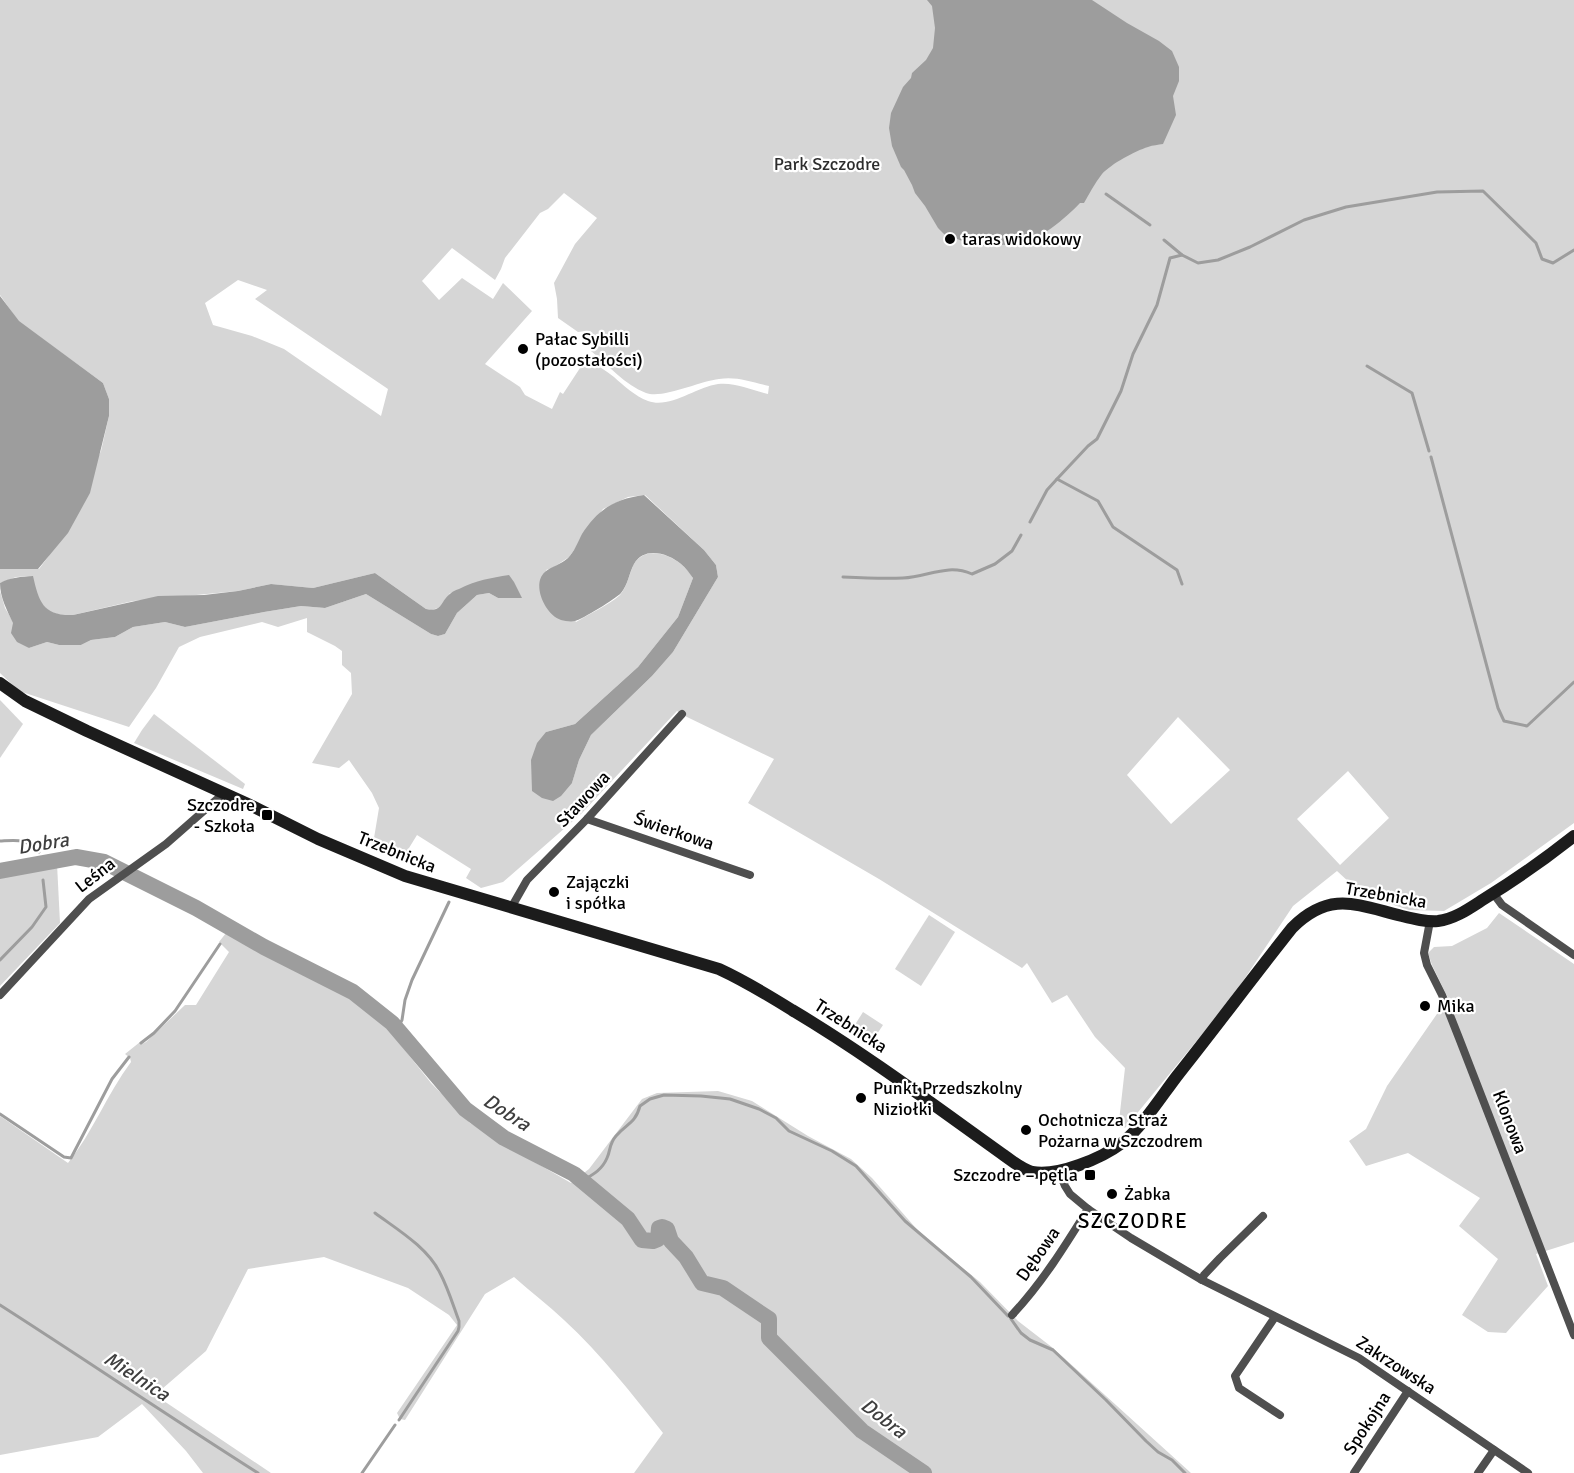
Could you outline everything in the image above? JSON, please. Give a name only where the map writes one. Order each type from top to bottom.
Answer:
[{"type":"street","name":"Trzebnicka","points":[[0,682],[24,701],[328,843],[405,876],[687,958],[735,976],[834,1035],[1005,1156],[1026,1170],[1034,1172],[1059,1171],[1096,1158],[1115,1147],[1136,1129],[1285,937],[1308,914],[1340,903],[1359,905],[1413,919],[1439,921],[1456,915],[1494,893],[1574,836]]},
{"type":"street","name":"Stawowa","points":[[512,908],[527,880],[587,819],[682,714]]},
{"type":"street","name":"Leśna","points":[[0,995],[89,899],[166,844],[223,794]]},
{"type":"street","name":"Świerkowa","points":[[587,819],[750,874]]},
{"type":"street","points":[[1494,893],[1502,905],[1574,956]]},
{"type":"street","name":"Klonowa","points":[[1430,921],[1424,953],[1431,975],[1446,1007],[1574,1335]]},
{"type":"street","name":"Zakrzowska","points":[[1059,1171],[1070,1194],[1131,1238],[1202,1280],[1359,1358],[1528,1473]]},
{"type":"street","name":"Dębowa","points":[[1012,1315],[1055,1261],[1088,1209]]},
{"type":"street","points":[[1202,1280],[1220,1258],[1263,1216]]},
{"type":"street","points":[[1275,1317],[1235,1376],[1239,1388],[1280,1415]]},
{"type":"street","name":"Spokojna","points":[[1354,1473],[1407,1391]]},
{"type":"street","points":[[1478,1473],[1494,1450]]},
{"type":"green space","name":"Park Szczodre","points":[[0,0],[1574,0],[1574,823],[1491,883],[1444,911],[1409,910],[1363,895],[1337,871],[1293,906],[1223,1011],[1125,1128],[1119,1121],[1125,1068],[1095,1037],[1067,995],[1052,1003],[1027,963],[1022,968],[879,879],[748,803],[774,759],[677,711],[582,813],[503,882],[481,888],[466,878],[471,869],[417,835],[401,861],[373,844],[379,808],[372,793],[349,760],[339,768],[312,763],[352,694],[351,673],[342,665],[342,651],[307,632],[307,618],[278,627],[262,622],[200,637],[179,647],[156,688],[129,727],[19,691],[0,673],[0,591],[5,608],[29,648],[47,642],[59,645],[81,645],[91,640],[115,637],[133,627],[165,622],[185,627],[301,606],[325,608],[366,594],[438,636],[445,634],[457,613],[477,595],[489,593],[498,598],[514,582],[450,593],[441,606],[435,609],[426,609],[375,573],[313,588],[271,584],[238,591],[133,601],[73,615],[50,612],[37,596],[32,576],[16,577],[0,583],[0,569],[39,569],[48,557],[101,451],[109,416],[109,399],[103,383],[18,321],[0,295]],"holes":[[[564,193],[597,218],[575,244],[554,283],[558,318],[578,332],[586,331],[590,338],[591,351],[617,374],[638,389],[653,394],[672,392],[725,378],[769,386],[768,394],[737,385],[718,384],[674,400],[656,403],[634,394],[587,358],[579,360],[580,368],[563,394],[560,392],[552,409],[525,395],[520,387],[485,364],[532,311],[503,283],[493,299],[462,278],[439,300],[422,281],[452,248],[495,280],[505,258],[540,213],[548,209]],[[238,280],[267,290],[255,299],[388,389],[381,416],[284,349],[252,336],[213,325],[205,303]],[[645,495],[704,550],[716,565],[718,577],[673,652],[652,676],[591,735],[579,760],[572,783],[546,732],[575,724],[638,667],[678,617],[693,578],[683,566],[669,557],[656,553],[643,556],[633,566],[620,595],[576,622],[546,570],[569,557],[603,509],[628,497]],[[1178,717],[1230,770],[1171,824],[1127,775]],[[1348,771],[1389,818],[1340,865],[1297,819]]]},
{"type":"green space","points":[[0,700],[23,724],[0,758]]},
{"type":"green space","points":[[154,714],[245,784],[243,789],[134,743]]},
{"type":"green space","points":[[57,864],[60,923],[0,986],[0,874]]},
{"type":"green space","points":[[1499,913],[1574,964],[1574,1242],[1536,1254],[1548,1286],[1506,1333],[1488,1332],[1462,1315],[1498,1259],[1459,1226],[1480,1198],[1408,1153],[1366,1166],[1349,1141],[1366,1129],[1387,1086],[1448,998],[1428,953],[1434,947],[1452,946],[1487,928]]},
{"type":"green space","points":[[929,915],[955,932],[921,986],[895,969]]},
{"type":"green space","points":[[226,933],[349,998],[388,1029],[431,1083],[470,1123],[571,1183],[589,1169],[642,1099],[657,1093],[718,1091],[752,1101],[808,1136],[851,1159],[872,1178],[921,1234],[980,1282],[1018,1321],[1053,1348],[1191,1473],[634,1473],[663,1433],[578,1333],[514,1277],[485,1294],[405,1420],[400,1419],[397,1413],[457,1325],[449,1315],[408,1288],[324,1257],[248,1269],[206,1351],[155,1395],[271,1473],[203,1473],[186,1451],[142,1404],[98,1437],[0,1455],[0,1116],[68,1163],[131,1062],[125,1054],[140,1042],[142,1044],[146,1042],[185,1005],[196,1005],[229,952],[219,942]]},
{"type":"green space","points":[[863,1012],[883,1025],[871,1043],[851,1031]]},
{"type":"shaded area","points":[[927,0],[1092,0],[1172,51],[1179,67],[1179,81],[1173,96],[1176,115],[1163,144],[1143,149],[1111,166],[1099,177],[1084,203],[1080,203],[1039,236],[1020,245],[981,245],[967,243],[948,234],[945,235],[915,193],[901,167],[892,146],[889,128],[891,113],[903,87],[933,48],[935,28],[932,6]]},
{"type":"shaded area","points":[[0,296],[19,321],[103,383],[109,399],[109,416],[90,493],[68,533],[38,569],[0,569]]},
{"type":"shaded area","points":[[644,495],[704,550],[716,565],[718,577],[673,652],[652,676],[591,735],[579,760],[572,783],[561,796],[553,801],[542,798],[532,791],[531,760],[537,743],[546,732],[575,724],[638,667],[678,617],[693,578],[676,560],[663,554],[650,553],[638,558],[621,593],[579,620],[561,620],[545,606],[539,584],[545,572],[568,558],[588,525],[601,512],[624,499]]},
{"type":"shaded area","points":[[375,573],[426,609],[439,608],[447,596],[465,586],[509,575],[522,598],[498,598],[489,593],[477,595],[457,613],[445,634],[438,636],[366,594],[325,608],[301,606],[185,627],[165,622],[133,627],[115,637],[91,640],[81,645],[59,645],[47,642],[29,648],[17,642],[11,633],[13,623],[0,588],[0,583],[12,578],[33,576],[44,606],[55,613],[73,615],[158,596],[204,595],[271,584],[313,588]]},
{"type":"waterway","points":[[1164,240],[1182,255],[1198,263],[1218,260],[1304,220],[1346,207],[1437,192],[1483,191],[1536,243],[1542,259],[1553,263],[1574,250]]},
{"type":"waterway","points":[[1106,194],[1150,225]]},
{"type":"waterway","points":[[1182,255],[1170,258],[1157,305],[1133,354],[1121,391],[1097,439],[1057,479],[1098,501],[1113,527],[1177,570],[1182,584]]},
{"type":"waterway","points":[[1367,366],[1412,393],[1429,451]]},
{"type":"waterway","points":[[1431,457],[1498,708],[1504,721],[1527,726],[1574,682]]},
{"type":"waterway","points":[[1030,522],[1047,490],[1057,479]]},
{"type":"waterway","points":[[843,577],[903,578],[946,570],[972,574],[995,564],[1012,551],[1021,535]]},
{"type":"waterway","points":[[0,841],[26,842],[39,852]]},
{"type":"waterway","name":"Dobra","points":[[0,871],[76,857],[104,862],[196,908],[264,947],[353,992],[392,1023],[465,1109],[504,1138],[574,1174],[628,1219],[642,1240],[658,1239],[659,1228],[667,1229],[671,1241],[686,1257],[702,1283],[723,1288],[769,1319],[769,1338],[862,1431],[924,1473]]},
{"type":"waterway","points":[[0,960],[32,927],[46,907],[43,880]]},
{"type":"waterway","points":[[397,1029],[402,1020],[405,1000],[412,980],[449,902]]},
{"type":"waterway","points":[[141,1043],[175,1011],[220,944]]},
{"type":"waterway","points":[[0,1114],[64,1157],[71,1158],[112,1079],[129,1057]]},
{"type":"waterway","points":[[582,1180],[600,1169],[614,1139],[633,1120],[640,1106],[650,1099],[664,1095],[730,1099],[759,1109],[776,1118],[789,1131],[832,1151],[856,1166],[905,1221],[971,1277],[1008,1316]]},
{"type":"waterway","points":[[375,1213],[428,1255],[446,1285],[459,1321],[458,1331],[399,1420]]},
{"type":"waterway","name":"Mielnica","points":[[0,1305],[258,1473]]},
{"type":"waterway","points":[[1011,1319],[1021,1333],[1030,1340],[1053,1350],[1146,1441],[1158,1452],[1172,1460],[1185,1473]]},
{"type":"waterway","points":[[362,1473],[395,1425]]},
{"type":"place","name":"taras widokowy","points":[[950,239]]},
{"type":"place","name":"Pałac Sybilli (pozostałości)","points":[[523,349]]},
{"type":"place","name":"Szczodre - Szkoła","points":[[267,815]]},
{"type":"place","name":"Zajączki i spółka","points":[[554,892]]},
{"type":"place","name":"Mika","points":[[1425,1006]]},
{"type":"place","name":"Punkt Przedszkolny Niziołki","points":[[861,1098]]},
{"type":"place","name":"Ochotnicza Straż Pożarna w Szczodrem","points":[[1026,1130]]},
{"type":"place","name":"Szczodre – pętla","points":[[1090,1175]]},
{"type":"place","name":"Żabka","points":[[1112,1194]]},
{"type":"district","name":"SZCZODRE","points":[[1133,1221]]}]
